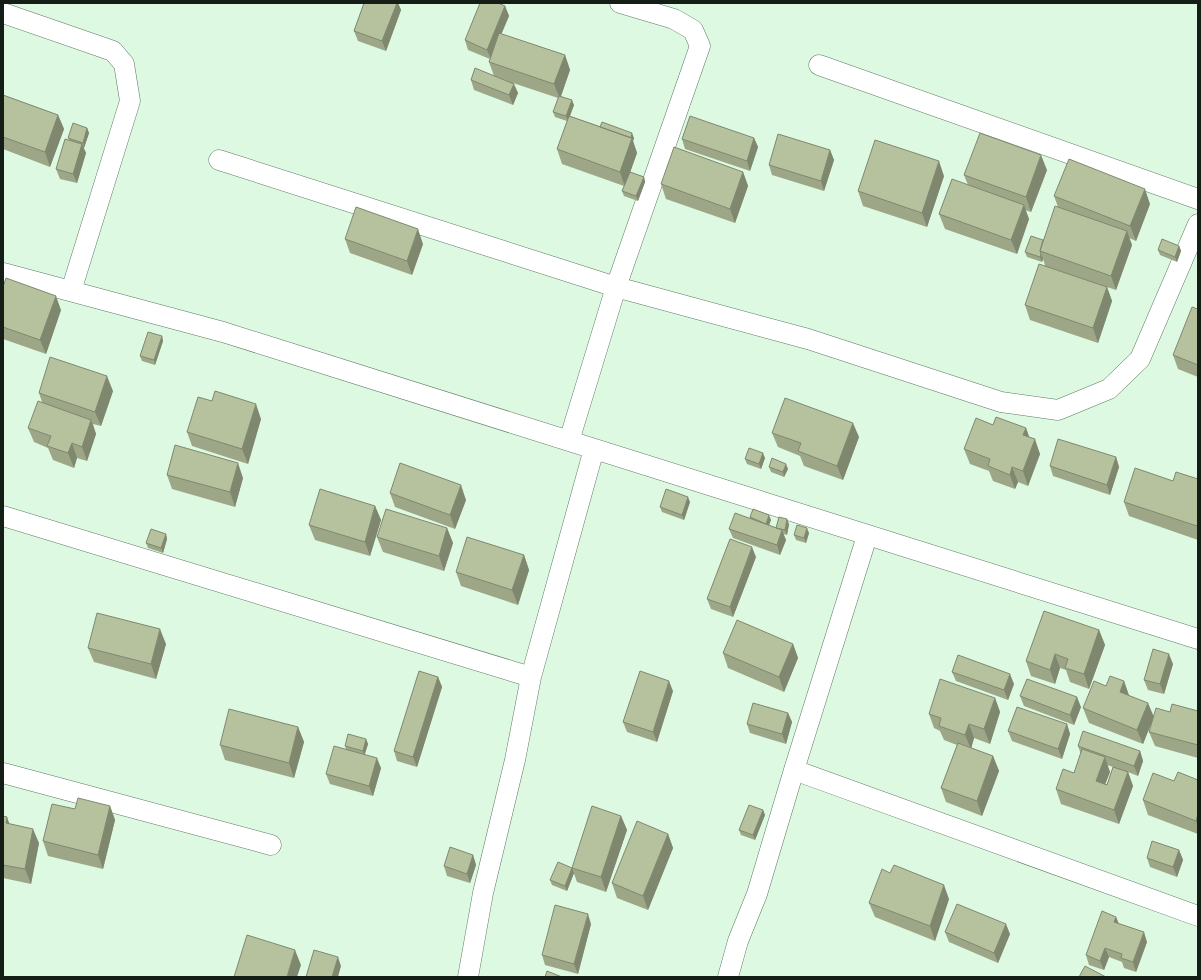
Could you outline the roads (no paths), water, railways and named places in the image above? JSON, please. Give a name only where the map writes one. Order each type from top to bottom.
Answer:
[{"type":"street","points":[[569,441],[616,287],[700,46],[693,30],[674,19],[620,3]]},
{"type":"street","points":[[3,13],[113,51],[124,64],[130,101],[71,291]]},
{"type":"street","points":[[819,65],[1198,199]]},
{"type":"street","points":[[219,160],[616,287],[808,339],[1001,402],[1058,410],[1109,389],[1140,359],[1198,224]]},
{"type":"street","points":[[3,273],[223,332],[1198,639]]},
{"type":"street","points":[[468,977],[483,893],[515,760],[531,678],[594,449]]},
{"type":"street","points":[[3,516],[531,678]]},
{"type":"street","points":[[728,977],[738,941],[757,894],[867,536]]},
{"type":"street","points":[[794,770],[1198,916]]},
{"type":"street","points":[[3,773],[271,844]]}]
